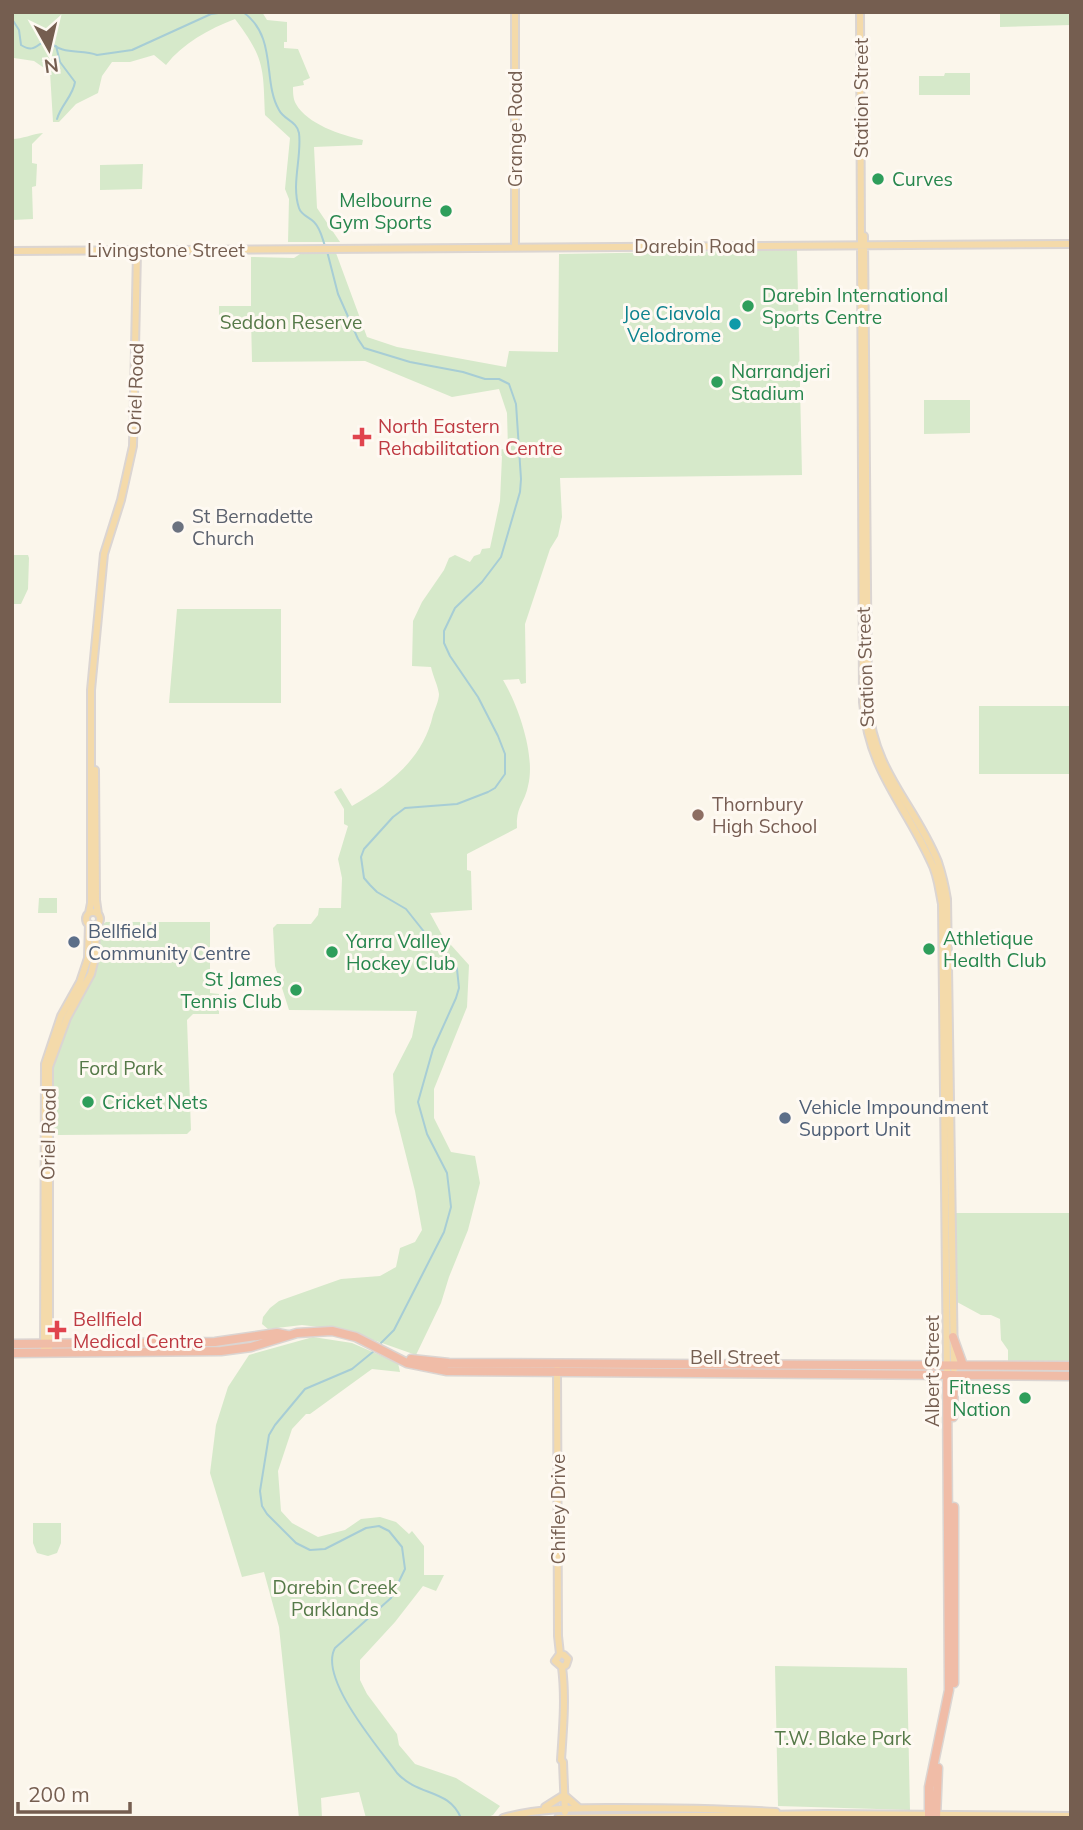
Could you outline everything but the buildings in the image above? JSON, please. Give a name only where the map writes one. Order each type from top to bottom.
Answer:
[{"type":"highway","name":"Bell Street","points":[[12,1343],[191,1342],[323,1331],[356,1337],[401,1358],[449,1363],[557,1368],[707,1368],[829,1364],[1071,1366]]},
{"type":"highway","name":"Bell Street","points":[[12,1353],[191,1352],[251,1348],[280,1340],[287,1335]]},
{"type":"highway","points":[[953,1337],[955,1365]]},
{"type":"highway","points":[[191,1342],[191,1352]]},
{"type":"highway","points":[[829,1364],[830,1374]]},
{"type":"highway","points":[[1000,1365],[1014,1375]]},
{"type":"highway","name":"Bell Street","points":[[707,1368],[830,1374],[1071,1376]]},
{"type":"highway","name":"Albert Street","points":[[932,1816],[929,1787],[935,1772],[954,1687],[951,1375]]},
{"type":"main road","name":"Grange Road","points":[[515,12],[515,246]]},
{"type":"main road","name":"Station Street","points":[[860,12],[863,394]]},
{"type":"main road","points":[[515,220],[520,239],[529,246]]},
{"type":"main road","name":"Darebin Road","points":[[320,249],[1071,244]]},
{"type":"main road","points":[[848,246],[854,252],[860,269]]},
{"type":"main road","name":"Station Street","points":[[862,246],[860,269],[869,717],[883,764],[937,862],[947,899],[946,922]]},
{"type":"main road","name":"Livingstone Street","points":[[12,251],[320,249]]},
{"type":"main road","name":"Oriel Road","points":[[89,913],[93,708],[106,566],[113,524],[133,446],[137,251]]},
{"type":"main road","points":[[137,268],[145,255],[160,251]]},
{"type":"main road","name":"Oriel Road","points":[[93,708],[98,914]]},
{"type":"main road","points":[[89,913],[98,914],[100,921],[93,924],[87,920],[89,913]]},
{"type":"main road","name":"Albert Street","points":[[946,922],[950,1323],[955,1365],[951,1375]]},
{"type":"main road","name":"Oriel Road","points":[[47,1353],[49,1067],[67,1018],[90,974],[95,958],[93,924]]},
{"type":"main road","name":"Albert Street","points":[[950,1323],[953,1337]]},
{"type":"main road","name":"Chifley Drive","points":[[557,1368],[560,1654],[555,1661],[562,1667],[564,1685],[561,1757],[564,1795]]},
{"type":"main road","points":[[564,1795],[579,1808]]},
{"type":"main road","points":[[564,1795],[566,1817]]},
{"type":"main road","points":[[535,1811],[564,1795]]},
{"type":"main road","points":[[503,1818],[565,1808],[719,1809],[932,1816],[1071,1816]]},
{"type":"main road","points":[[719,1809],[719,1817]]},
{"type":"main road","points":[[558,1818],[824,1814]]},
{"type":"green space","points":[[12,12],[262,12],[267,20],[287,22],[287,42],[284,42],[284,48],[298,49],[310,78],[303,81],[304,85],[293,87],[296,104],[316,123],[363,140],[362,145],[314,147],[317,208],[340,242],[288,242],[289,199],[285,189],[290,138],[265,115],[263,74],[257,54],[235,19],[197,38],[180,50],[166,65],[154,55],[130,62],[112,62],[102,76],[98,93],[76,104],[59,122],[53,122],[50,72],[34,61],[14,58],[12,55]]},
{"type":"green space","points":[[1000,12],[1071,12],[1071,25],[1000,27]]},
{"type":"green space","points":[[945,73],[970,73],[970,95],[919,95],[919,76],[944,76]]},
{"type":"green space","points":[[43,133],[32,144],[32,163],[37,164],[36,186],[32,187],[33,219],[13,220],[12,227],[12,139]]},
{"type":"green space","points":[[143,164],[142,189],[100,190],[100,165]]},
{"type":"green space","name":"Seddon Reserve","points":[[797,250],[802,475],[560,478],[562,517],[558,536],[550,549],[525,624],[526,683],[521,684],[519,679],[503,680],[520,717],[530,760],[528,786],[519,810],[517,828],[467,854],[467,870],[471,871],[472,910],[430,913],[442,935],[469,965],[467,1007],[434,1089],[434,1118],[451,1152],[475,1156],[480,1183],[468,1230],[441,1303],[416,1355],[345,1330],[302,1325],[268,1329],[262,1324],[263,1317],[279,1301],[341,1279],[380,1276],[396,1267],[400,1248],[415,1242],[422,1230],[395,1112],[393,1074],[412,1037],[417,1011],[289,1010],[275,966],[273,928],[277,924],[311,924],[318,915],[319,908],[341,908],[342,878],[338,859],[348,826],[344,824],[344,809],[334,792],[341,788],[352,806],[366,798],[403,769],[428,731],[439,694],[431,667],[412,666],[413,621],[449,558],[455,555],[470,562],[482,549],[490,548],[500,501],[502,456],[484,456],[484,450],[508,449],[507,413],[499,389],[452,397],[365,361],[252,362],[251,318],[219,317],[219,306],[251,306],[251,257],[294,258],[300,254],[336,253],[367,337],[397,347],[506,367],[509,351],[558,352],[559,254]]},
{"type":"green space","points":[[924,400],[970,400],[970,433],[924,434]]},
{"type":"green space","points":[[12,555],[28,555],[29,558],[28,589],[21,604],[12,604]]},
{"type":"green space","points":[[177,609],[281,609],[281,703],[169,703]]},
{"type":"green space","points":[[979,706],[1071,706],[1071,774],[979,774]]},
{"type":"green space","points":[[39,898],[57,898],[57,913],[38,913]]},
{"type":"green space","name":"Ford Park","points":[[106,922],[210,922],[210,993],[219,994],[219,1014],[193,1014],[187,1020],[191,1130],[187,1134],[52,1133],[51,1085],[55,1057],[62,1036],[86,987],[100,931]]},
{"type":"green space","points":[[955,1213],[1071,1213],[1071,1361],[1008,1361],[1008,1350],[1001,1340],[1000,1319],[981,1315],[957,1302]]},
{"type":"green space","name":"Darebin Creek Parklands","points":[[313,1337],[352,1343],[398,1363],[400,1372],[372,1369],[310,1414],[306,1414],[292,1429],[278,1471],[281,1511],[292,1523],[318,1537],[345,1530],[361,1519],[380,1517],[396,1522],[409,1534],[412,1531],[424,1546],[424,1575],[444,1575],[436,1591],[423,1586],[360,1660],[360,1680],[367,1694],[397,1734],[399,1745],[415,1764],[456,1778],[500,1806],[493,1815],[486,1818],[366,1818],[359,1792],[321,1798],[322,1818],[299,1818],[279,1627],[264,1572],[242,1577],[210,1473],[216,1425],[228,1387],[249,1355]]},
{"type":"green space","points":[[33,1523],[61,1523],[61,1543],[57,1553],[48,1556],[37,1553],[33,1543]]},
{"type":"green space","name":"T.W. Blake Park","points":[[775,1666],[907,1668],[910,1810],[778,1806]]},
{"type":"waterway","points":[[12,19],[19,30],[21,45],[33,48],[48,40],[60,49],[97,55],[132,50],[211,14],[226,12]]},
{"type":"waterway","points":[[243,12],[254,22],[261,34],[271,86],[279,110],[298,129],[300,142],[296,180],[299,208],[314,222],[325,246]]},
{"type":"waterway","points":[[56,46],[60,62],[75,82],[57,119]]},
{"type":"waterway","points":[[327,251],[338,294],[364,348],[410,362],[485,379],[499,379],[509,384],[516,404],[521,479],[520,492],[501,557],[482,582],[455,608],[444,631],[444,643],[450,656],[478,697],[498,736],[505,754],[505,774],[495,788],[457,804],[405,808],[393,817],[364,849],[361,857],[364,878],[370,885],[406,909],[437,948],[453,960],[459,988],[433,1049],[418,1102],[427,1134],[447,1173],[451,1207],[444,1232],[394,1330],[380,1344]]},
{"type":"waterway","points":[[374,1351],[352,1369],[305,1389],[275,1425],[269,1435],[260,1491],[262,1506],[296,1543],[310,1550],[325,1549],[366,1528],[379,1526],[389,1531],[402,1547],[405,1569],[391,1598],[335,1648],[332,1661],[335,1677],[353,1712],[397,1773],[414,1786],[449,1802],[461,1818]]},
{"type":"place","name":"Curves","points":[[878,179]]},
{"type":"place","name":"Melbourne Gym Sports","points":[[446,211]]},
{"type":"place","name":"Darebin International Sports Centre","points":[[748,306]]},
{"type":"place","name":"Joe Ciavola Velodrome","points":[[735,324]]},
{"type":"place","name":"Narrandjeri Stadium","points":[[717,382]]},
{"type":"place","name":"North Eastern Rehabilitation Centre","points":[[362,437]]},
{"type":"place","name":"St Bernadette Church","points":[[178,527]]},
{"type":"place","name":"Thornbury High School","points":[[698,815]]},
{"type":"place","name":"Bellfield Community Centre","points":[[74,942]]},
{"type":"place","name":"Athletique Health Club","points":[[929,949]]},
{"type":"place","name":"Yarra Valley Hockey Club","points":[[332,952]]},
{"type":"place","name":"St James Tennis Club","points":[[296,990]]},
{"type":"place","name":"Cricket Nets","points":[[88,1102]]},
{"type":"place","name":"Vehicle Impoundment Support Unit","points":[[785,1118]]},
{"type":"place","name":"Bellfield Medical Centre","points":[[57,1330]]},
{"type":"place","name":"Fitness Nation","points":[[1025,1398]]}]
